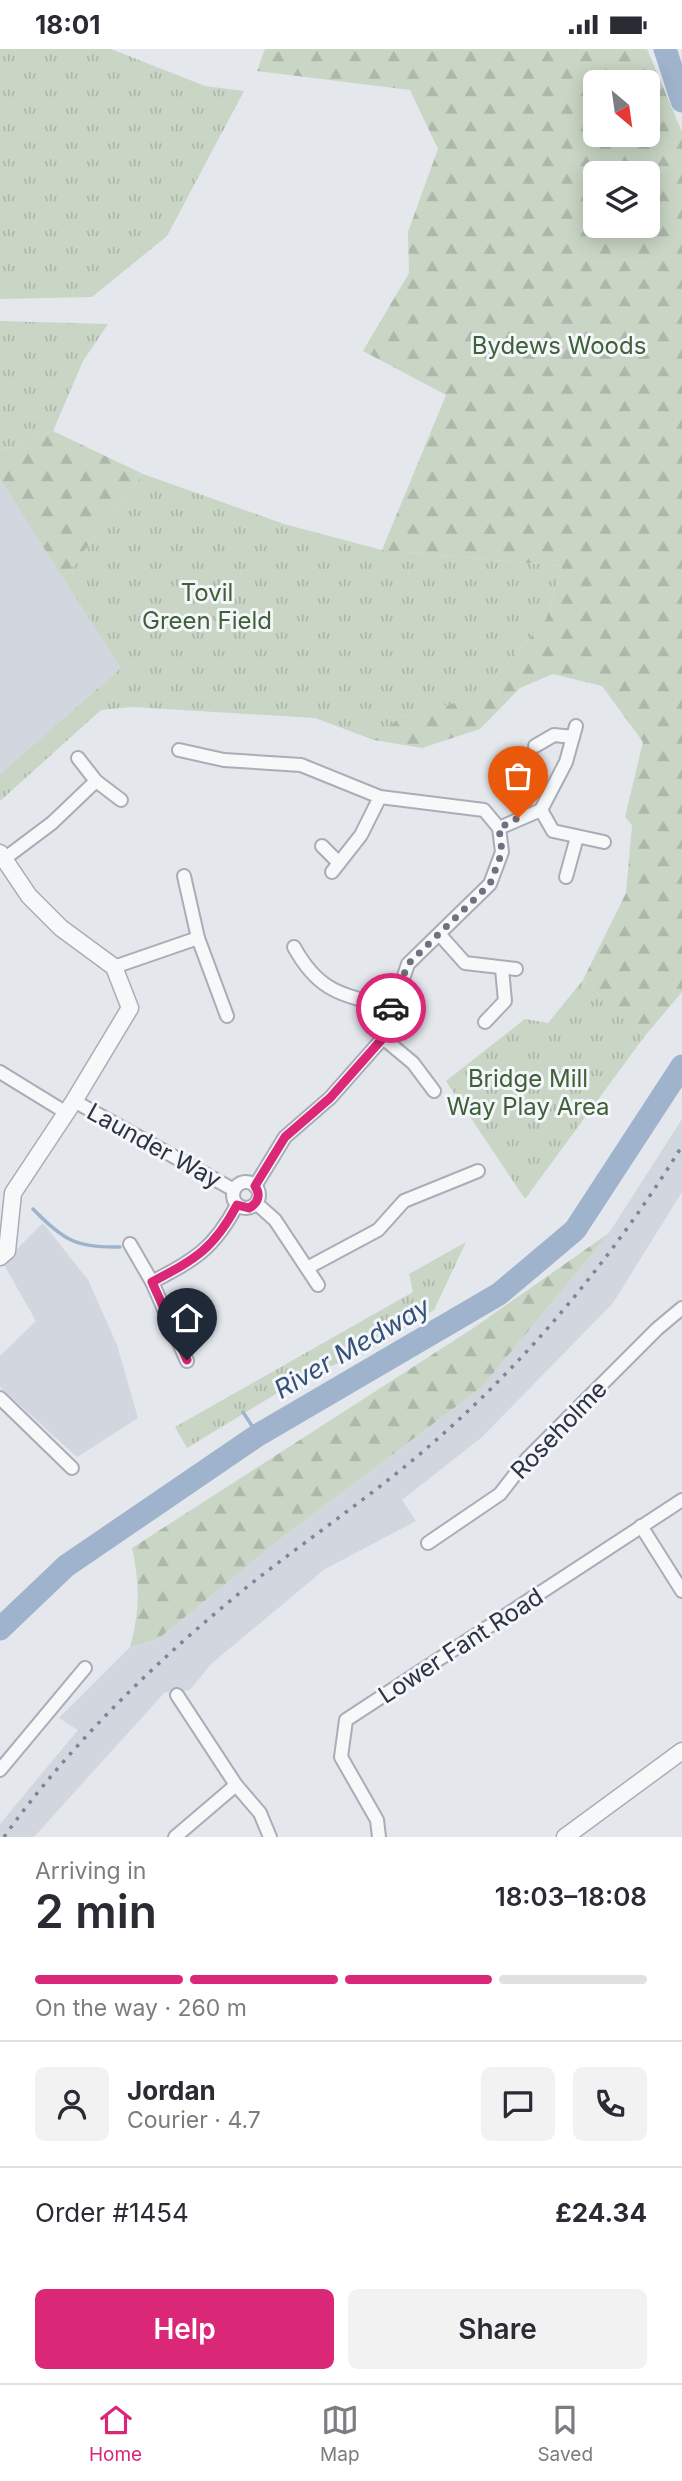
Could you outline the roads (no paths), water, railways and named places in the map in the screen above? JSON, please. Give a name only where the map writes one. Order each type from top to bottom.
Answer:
[{"type":"street","points":[[499,828],[541,810],[566,762],[574,731],[554,735],[535,746]]},
{"type":"street","points":[[179,750],[224,760],[301,765],[380,797],[484,810],[499,828],[502,852],[490,884],[408,964],[383,1038],[330,1098],[285,1137],[255,1186]]},
{"type":"street","points":[[78,758],[96,781],[121,800]]},
{"type":"street","points":[[0,1257],[7,1251],[7,1192],[70,1107],[130,1008],[114,967],[61,928],[29,896],[2,856],[52,823],[96,781]]},
{"type":"street","points":[[322,846],[335,867],[361,835],[380,797]]},
{"type":"street","points":[[541,810],[553,831],[604,842]]},
{"type":"street","points":[[566,877],[577,837]]},
{"type":"street","points":[[184,876],[198,938],[227,1016]]},
{"type":"street","points":[[440,935],[465,963],[516,969]]},
{"type":"street","points":[[114,967],[198,938]]},
{"type":"street","points":[[294,947],[307,971],[329,989],[391,1008]]},
{"type":"street","points":[[485,1022],[505,1001],[502,969]]},
{"type":"street","points":[[383,1038],[413,1063],[434,1091]]},
{"type":"street","name":"Launder Way","points":[[0,1072],[234,1190]]},
{"type":"street","points":[[307,1268],[378,1230],[404,1201],[478,1171]]},
{"type":"street","name":"Launder Way","points":[[243,1182],[255,1186],[259,1194],[256,1203],[249,1208],[237,1205],[233,1198],[234,1190],[243,1182]]},
{"type":"street","points":[[256,1203],[275,1220],[318,1285]]},
{"type":"street","points":[[152,1282],[197,1258],[223,1231],[237,1205]]},
{"type":"street","points":[[130,1244],[152,1282],[187,1360]]},
{"type":"street","name":"Roseholme","points":[[428,1543],[499,1494],[527,1459],[657,1329],[682,1308]]},
{"type":"street","points":[[0,1398],[72,1468]]},
{"type":"street","name":"Lower Fant Road","points":[[379,1837],[377,1820],[341,1756],[346,1720],[502,1621],[682,1500]]},
{"type":"street","points":[[641,1526],[682,1591]]},
{"type":"street","points":[[671,1577],[682,1567]]},
{"type":"street","points":[[0,1770],[85,1668]]},
{"type":"street","points":[[177,1695],[236,1785],[260,1813],[270,1837]]},
{"type":"street","points":[[565,1837],[682,1751]]},
{"type":"street","points":[[175,1837],[236,1785]]},
{"type":"waterway","name":"River Medway","points":[[665,49],[682,101]]},
{"type":"waterway","name":"River Medway","points":[[0,1629],[66,1566],[258,1435],[499,1294],[575,1230],[682,1066]]},
{"type":"waterway","points":[[33,1209],[71,1240],[92,1246],[120,1247]]},
{"type":"waterway","points":[[243,1412],[258,1435]]},
{"type":"railway","points":[[4,1837],[57,1769],[148,1673],[247,1587],[427,1448],[499,1381],[566,1307],[597,1268],[682,1146]]},
{"type":"park label","name":"Bydews Woods","points":[[559,346]]},
{"type":"park label","name":"Tovil Green Field","points":[[207,607]]},
{"type":"park label","name":"Bridge Mill Way Play Area","points":[[528,1093]]}]
